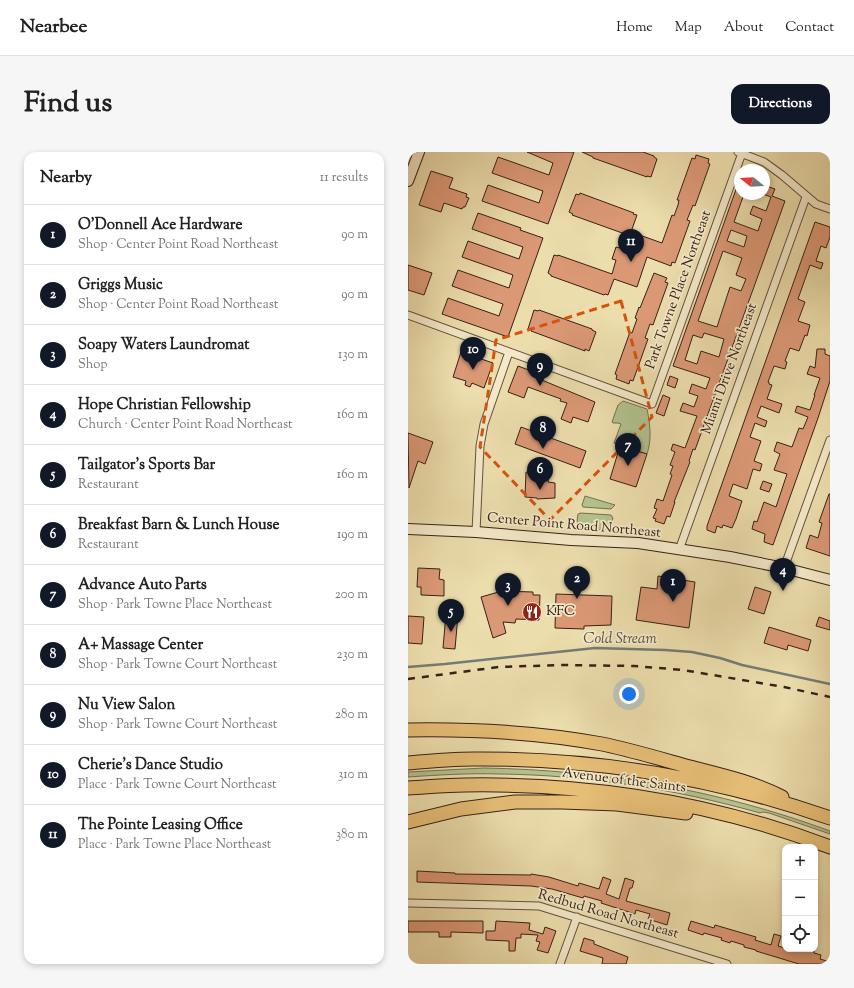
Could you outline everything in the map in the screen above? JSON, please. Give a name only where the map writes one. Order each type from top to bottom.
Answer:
[{"type":"highway","points":[[408,730],[484,731],[550,736],[608,745],[766,789],[810,812]]},
{"type":"highway","name":"Avenue of the Saints","points":[[408,763],[472,759],[576,762],[685,778],[740,791],[830,818]]},
{"type":"highway","name":"Avenue of the Saints","points":[[408,788],[466,785],[515,786],[575,789],[624,795],[726,814],[830,847]]},
{"type":"highway","points":[[408,822],[461,810],[515,802],[617,804],[681,813],[726,814]]},
{"type":"main road","points":[[408,181],[418,152]]},
{"type":"main road","name":"Center Point Road Northeast","points":[[408,529],[638,543],[730,557],[784,568],[830,580]]},
{"type":"street","points":[[740,152],[764,162],[782,175],[806,197],[816,204],[830,209]]},
{"type":"street","name":"Park Towne Place Northeast","points":[[509,352],[652,404],[740,152]]},
{"type":"street","name":"Miami Drive Northeast","points":[[679,550],[806,197]]},
{"type":"street","points":[[408,315],[509,352],[484,424],[480,446],[476,532]]},
{"type":"street","points":[[784,568],[830,440]]},
{"type":"street","name":"Redbud Road Northeast","points":[[408,903],[539,906],[577,917],[705,961],[727,964]]},
{"type":"street","points":[[560,964],[577,917]]},
{"type":"highlighted area","points":[[621,301],[652,417],[550,520],[480,447],[496,340]]},
{"type":"green space","points":[[623,401],[647,409],[650,443],[647,454],[614,443],[621,424],[612,422],[618,405]]},
{"type":"green space","points":[[585,496],[615,505],[611,509],[583,507],[582,505]]},
{"type":"green space","points":[[578,514],[611,515],[613,518],[608,528],[600,530],[592,528],[592,530],[582,528],[578,524]]},
{"type":"green space","points":[[484,768],[573,773],[660,785],[746,804],[830,831],[830,834],[769,813],[760,813],[728,804],[663,790],[598,780],[532,775],[476,774],[408,777],[408,772]]},
{"type":"building","points":[[527,152],[574,152],[548,224],[482,201],[488,185],[539,203],[543,191],[492,173],[498,157],[549,175],[553,163]]},
{"type":"building","points":[[582,152],[643,152],[654,156],[657,159],[651,177],[647,177],[593,158]]},
{"type":"building","points":[[696,155],[709,159],[708,163],[710,164],[695,206],[693,205],[687,220],[690,221],[675,263],[672,262],[671,266],[647,257],[637,287],[614,279],[608,295],[604,295],[551,276],[548,273],[554,255],[558,255],[612,274],[616,260],[612,259],[616,247],[620,248],[625,234],[572,215],[573,214],[569,212],[576,194],[579,195],[580,193],[634,213],[633,214],[637,215],[631,232],[662,243],[672,215],[674,216],[678,205],[679,200],[677,200],[692,158],[695,159]]},
{"type":"building","points":[[431,171],[453,178],[449,188],[467,194],[466,197],[469,198],[465,207],[462,209],[444,203],[441,212],[419,205]]},
{"type":"building","points":[[770,187],[775,189],[772,196],[785,201],[695,450],[693,449],[690,462],[674,502],[670,517],[667,516],[664,524],[655,521],[656,519],[653,518],[657,509],[654,508],[657,499],[663,501],[672,475],[670,474],[673,466],[670,465],[675,452],[671,450],[673,444],[685,448],[697,416],[680,411],[683,403],[694,407],[698,396],[689,393],[692,384],[706,389],[710,378],[673,366],[734,195],[734,200],[742,200],[734,222],[758,231],[762,219],[750,214],[753,206],[766,211],[771,197]],"holes":[[[731,230],[747,236],[744,247],[727,241]],[[723,251],[742,258],[736,275],[746,279],[741,291],[730,287],[717,327],[698,321]],[[704,333],[724,339],[719,357],[701,351],[697,364],[685,360],[693,335],[702,338]]]},
{"type":"building","points":[[478,213],[521,228],[520,230],[543,238],[508,337],[442,314],[448,298],[499,316],[503,304],[452,286],[458,270],[509,288],[513,275],[462,257],[468,241],[519,259],[523,247],[472,229]]},
{"type":"building","points":[[815,222],[830,227],[830,237],[826,248],[821,246],[816,261],[823,263],[821,269],[810,265],[798,299],[805,302],[798,321],[810,325],[807,336],[805,335],[799,351],[790,348],[785,361],[787,362],[785,369],[774,366],[768,382],[772,385],[767,399],[782,404],[779,413],[761,406],[757,417],[767,421],[765,427],[755,423],[750,437],[761,441],[754,461],[762,464],[760,471],[753,469],[747,489],[733,484],[729,496],[742,501],[736,519],[732,528],[723,525],[722,528],[717,526],[715,533],[707,530],[707,526]]},
{"type":"building","points":[[408,265],[432,273],[424,295],[408,290]]},
{"type":"building","points":[[654,273],[667,278],[665,282],[668,283],[653,325],[650,324],[645,338],[648,339],[633,381],[630,380],[629,384],[616,379],[617,375],[615,374],[630,332],[632,333],[639,307],[640,308]]},
{"type":"building","points":[[534,310],[539,310],[592,329],[596,332],[589,351],[585,349],[585,351],[528,329]]},
{"type":"building","points":[[817,349],[825,349],[825,354],[830,356],[830,381],[773,545],[764,542],[765,534],[752,529],[754,521],[757,522],[764,502],[776,507],[787,474],[774,470],[780,454],[774,451],[777,442],[792,447],[799,428],[803,429],[808,417],[795,412],[797,406],[810,410],[820,378],[807,374],[810,366],[815,368]]},
{"type":"building","points":[[461,352],[493,363],[484,388],[472,383],[470,387],[465,385],[466,381],[453,377]]},
{"type":"building","points":[[518,366],[534,372],[532,376],[595,402],[588,422],[573,417],[571,423],[561,419],[567,403],[560,401],[561,399],[528,387],[524,398],[508,392]]},
{"type":"building","points":[[670,376],[678,379],[675,388],[667,385]]},
{"type":"building","points":[[663,395],[670,398],[664,416],[656,413]]},
{"type":"building","points":[[521,427],[586,451],[580,468],[515,444]]},
{"type":"building","points":[[408,433],[433,442],[425,464],[418,461],[409,488]]},
{"type":"building","points":[[620,446],[647,454],[636,487],[610,479]]},
{"type":"building","points":[[526,472],[539,473],[539,476],[549,476],[548,482],[555,483],[555,498],[537,499],[525,497]]},
{"type":"building","points":[[763,481],[772,484],[769,492],[760,489]]},
{"type":"building","points":[[829,494],[830,556],[806,548],[810,535],[818,538],[822,523],[819,522]]},
{"type":"building","points":[[418,568],[440,569],[439,579],[444,580],[444,596],[421,595],[421,587],[417,587]]},
{"type":"building","points":[[658,576],[695,582],[689,628],[636,620],[641,587],[657,589]]},
{"type":"building","points":[[755,587],[771,592],[764,614],[748,609]]},
{"type":"building","points":[[502,591],[533,592],[533,595],[540,595],[539,620],[516,619],[515,623],[503,622],[506,633],[493,638],[481,597]]},
{"type":"building","points":[[556,594],[612,596],[611,625],[584,626],[584,629],[555,628]]},
{"type":"building","points":[[446,614],[458,615],[455,649],[443,648]]},
{"type":"building","points":[[408,616],[424,617],[422,644],[408,643]]},
{"type":"building","points":[[819,617],[830,621],[830,630],[816,626]]},
{"type":"building","points":[[769,627],[811,640],[808,651],[788,645],[787,650],[764,643]]},
{"type":"building","points":[[417,871],[455,874],[531,874],[549,877],[578,886],[579,883],[599,889],[603,877],[611,880],[606,894],[619,899],[625,878],[634,881],[626,901],[670,913],[667,925],[648,919],[650,914],[636,910],[635,914],[601,903],[602,901],[584,896],[583,898],[552,889],[531,886],[417,882]]},
{"type":"building","points":[[408,921],[483,921],[483,933],[451,932],[451,937],[439,937],[439,932],[408,932]]},
{"type":"building","points":[[496,921],[530,923],[529,930],[543,934],[545,927],[556,931],[548,953],[537,950],[540,942],[536,941],[538,935],[521,934],[521,938],[516,938],[515,951],[509,951],[509,941],[486,940],[486,931],[495,931]]},
{"type":"building","points":[[691,921],[714,928],[715,925],[756,937],[755,940],[771,945],[774,934],[781,936],[778,946],[782,947],[782,952],[814,952],[821,955],[820,959],[830,962],[830,964],[799,964],[744,947],[744,945],[731,941],[730,943],[721,940],[722,938],[704,933],[703,935],[688,930]]},
{"type":"building","points":[[584,938],[594,941],[594,944],[628,957],[626,964],[602,964],[603,958],[580,951]]},
{"type":"waterway","name":"Cold Stream","points":[[408,667],[595,648],[665,650],[692,652],[720,658],[742,665],[830,684]]},
{"type":"railway","points":[[408,679],[499,667],[561,665],[634,666],[683,670],[784,687],[830,697]]},
{"type":"place","name":"The Pointe Leasing Office","points":[[631,262]]},
{"type":"place","name":"Cherie's Dance Studio","points":[[473,370]]},
{"type":"place","name":"Nu View Salon","points":[[540,386]]},
{"type":"place","name":"A+ Massage Center","points":[[543,449]]},
{"type":"place","name":"Advance Auto Parts","points":[[628,466]]},
{"type":"place","name":"Breakfast Barn & Lunch House","points":[[540,490]]},
{"type":"place","name":"Hope Christian Fellowship","points":[[783,591]]},
{"type":"place","name":"Griggs Music","points":[[577,599]]},
{"type":"place","name":"O'Donnell Ace Hardware","points":[[673,602]]},
{"type":"place","name":"Soapy Waters Laundromat","points":[[508,606]]},
{"type":"place","name":"KFC","points":[[532,612]]},
{"type":"place","name":"Tailgator's Sports Bar","points":[[451,632]]}]
